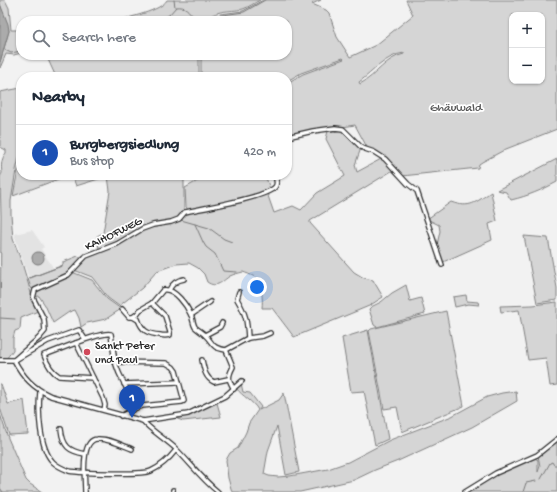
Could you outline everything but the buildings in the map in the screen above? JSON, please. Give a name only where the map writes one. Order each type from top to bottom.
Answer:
[{"type":"street","points":[[292,136],[313,131],[339,128],[347,131],[365,149],[374,152],[385,159],[408,184],[417,191],[442,265]]},
{"type":"street","name":"KAIHOFWEG","points":[[14,360],[45,331],[44,319],[33,298],[35,290],[68,275],[86,256],[117,244],[142,229],[179,219],[185,212],[264,194],[276,187],[276,180]]},
{"type":"street","points":[[170,290],[179,280],[184,279]]},
{"type":"street","points":[[133,318],[140,310],[152,303],[163,290],[170,290],[185,305],[191,315],[194,326],[205,335],[215,348],[226,350],[248,338],[263,336],[270,333]]},
{"type":"street","points":[[239,292],[237,299],[247,320],[248,338]]},
{"type":"street","points":[[191,315],[210,302]]},
{"type":"street","points":[[137,314],[140,327],[145,332],[167,336],[170,335],[164,316],[152,303]]},
{"type":"street","points":[[122,309],[129,316],[138,320]]},
{"type":"street","points":[[205,335],[220,327],[222,323]]},
{"type":"street","points":[[0,360],[14,360],[48,341],[79,330],[85,339]]},
{"type":"street","points":[[93,378],[59,376],[48,365],[44,355],[76,344],[85,339],[107,333],[111,334],[115,362],[136,408]]},
{"type":"street","points":[[76,344],[103,398],[105,405],[104,410]]},
{"type":"street","points":[[226,350],[233,368],[228,375],[228,379],[234,389]]},
{"type":"street","points":[[14,360],[19,370],[29,383],[40,392],[143,421],[188,414],[225,396],[242,381]]},
{"type":"street","points":[[202,360],[209,380],[214,382],[228,379]]},
{"type":"street","points":[[115,362],[166,363],[173,367],[176,371],[184,398],[184,401],[182,402],[142,406],[121,416]]},
{"type":"street","points":[[124,384],[179,382]]},
{"type":"street","points":[[40,392],[40,427],[48,456],[54,463],[68,470],[84,472],[150,472],[168,461],[176,450]]},
{"type":"street","points":[[143,421],[176,450],[205,481],[218,492]]},
{"type":"street","points":[[61,429],[62,437],[68,448],[73,452],[85,454]]},
{"type":"street","points":[[85,492],[85,454],[89,442],[95,439],[132,449]]},
{"type":"street","points":[[464,492],[496,473],[537,455],[557,439]]},
{"type":"shaded area","points":[[0,4],[8,24],[9,31],[0,62]]},
{"type":"shaded area","points":[[32,230],[44,247],[41,249],[54,269],[29,279],[15,234]]},
{"type":"shaded area","points":[[38,252],[42,254],[44,258],[42,262],[38,264],[34,262],[32,258],[34,254]]},
{"type":"green space","points":[[0,0],[5,0],[9,8],[11,30],[16,30],[16,54],[6,54],[0,68],[0,62],[9,31]]},
{"type":"green space","points":[[167,0],[260,0],[243,9],[222,12],[210,16],[135,16],[151,11],[164,4]]},
{"type":"green space","name":"Ghäuwald","points":[[263,0],[321,0],[312,4],[326,10],[329,13],[337,37],[350,57],[376,45],[413,15],[406,0],[557,0],[557,129],[506,149],[479,164],[478,168],[402,176],[388,159],[368,149],[355,125],[292,135],[292,80],[303,74],[344,59],[343,58],[301,73],[292,78],[292,72],[201,72],[201,60],[292,60],[292,16],[217,16],[220,14],[243,11]],"holes":[[[404,53],[386,63],[360,84],[359,82],[380,64],[397,54]]]},
{"type":"green space","points":[[48,60],[199,60],[199,72],[54,72]]},
{"type":"green space","points":[[16,89],[16,170],[11,201],[13,239],[38,311],[21,318],[20,329],[15,331],[13,338],[13,350],[6,359],[0,359],[0,177],[2,173],[2,160],[6,150],[0,147],[0,92]]},
{"type":"green space","points":[[341,130],[344,131],[361,148],[355,165],[357,172],[383,158],[395,169],[310,221],[310,223],[354,272],[364,278],[373,280],[383,297],[369,306],[294,337],[272,308],[262,308],[261,287],[259,283],[255,277],[243,272],[232,275],[219,284],[214,285],[207,282],[204,274],[198,268],[189,263],[176,264],[157,271],[142,288],[119,306],[108,298],[92,277],[74,270],[83,259],[117,244],[143,229],[183,216],[187,213],[240,201],[267,193],[274,213],[293,206],[301,210],[317,193],[345,176],[326,139],[328,131],[334,132]]},
{"type":"green space","points":[[557,159],[557,182],[529,195],[511,200],[506,192],[497,190]]},
{"type":"green space","points":[[16,180],[56,180],[13,196]]},
{"type":"green space","points":[[74,180],[95,180],[76,186]]},
{"type":"green space","points":[[109,180],[184,180],[184,212],[175,219],[158,223],[99,249],[97,236],[103,233],[110,191]]},
{"type":"green space","points":[[199,180],[267,180],[270,189],[255,196],[188,210],[186,207],[185,188]]},
{"type":"green space","points":[[491,192],[497,221],[489,224],[492,240],[443,262],[437,245],[440,231],[439,225],[427,219],[451,202],[468,205]]},
{"type":"green space","points":[[524,236],[548,238],[557,288],[557,300],[537,303]]},
{"type":"green space","points":[[78,256],[81,258],[70,272],[36,288],[31,288],[28,279],[63,265],[63,262]]},
{"type":"green space","points":[[72,272],[92,280],[107,299],[121,309],[106,319],[87,323],[81,327],[75,310],[69,312],[53,323],[39,296],[34,297],[35,291]]},
{"type":"green space","points":[[406,285],[410,301],[421,298],[425,314],[377,327],[374,325],[369,309]]},
{"type":"green space","points":[[466,295],[467,301],[478,302],[479,305],[468,304],[455,307],[453,297]]},
{"type":"green space","points":[[557,302],[557,385],[550,386],[546,358],[528,360],[519,310],[501,312],[500,306],[533,305]]},
{"type":"green space","points":[[446,311],[464,406],[402,432],[397,407],[384,409],[369,331],[371,329]]},
{"type":"green space","points":[[368,330],[388,439],[375,445],[364,391],[351,392],[342,338]]},
{"type":"green space","points":[[241,383],[243,392],[250,393],[261,407],[259,410],[279,400],[284,393],[299,472],[286,475],[277,426],[268,451],[264,474],[278,477],[328,469],[348,462],[390,440],[452,416],[487,397],[516,391],[517,401],[472,427],[354,480],[300,492],[232,492],[228,478],[226,460],[230,453],[238,448],[249,423],[258,410],[236,388]]},
{"type":"green space","points":[[0,384],[8,404],[24,400],[28,434],[9,435],[0,408]]},
{"type":"green space","points":[[217,403],[221,417],[183,421],[175,418],[191,414]]},
{"type":"green space","points":[[0,414],[8,438],[26,480],[42,492],[0,492]]},
{"type":"green space","points":[[557,440],[557,492],[467,492],[492,477],[535,458],[538,460],[538,472],[540,466],[538,456]]},
{"type":"waterway","points":[[174,0],[175,7]]},
{"type":"waterway","points":[[216,16],[244,12],[265,0]]},
{"type":"waterway","points":[[167,16],[176,7],[185,8],[193,16]]},
{"type":"waterway","points":[[5,50],[11,53],[16,52]]},
{"type":"waterway","points":[[181,220],[209,228],[224,239],[232,242]]},
{"type":"waterway","points":[[195,224],[203,242],[206,247],[215,254],[223,271],[237,272]]},
{"type":"waterway","points":[[80,257],[120,240]]},
{"type":"waterway","points":[[29,278],[62,266]]},
{"type":"waterway","points":[[0,318],[15,319]]},
{"type":"waterway","points":[[541,479],[550,463],[552,462],[554,465],[557,465]]},
{"type":"waterway","points":[[523,492],[526,483],[536,481]]},
{"type":"waterway","points":[[0,488],[3,492]]},
{"type":"place","name":"Sankt Peter und Paul","points":[[87,352]]},
{"type":"place","name":"Burgbergsiedlung","points":[[132,418]]}]
